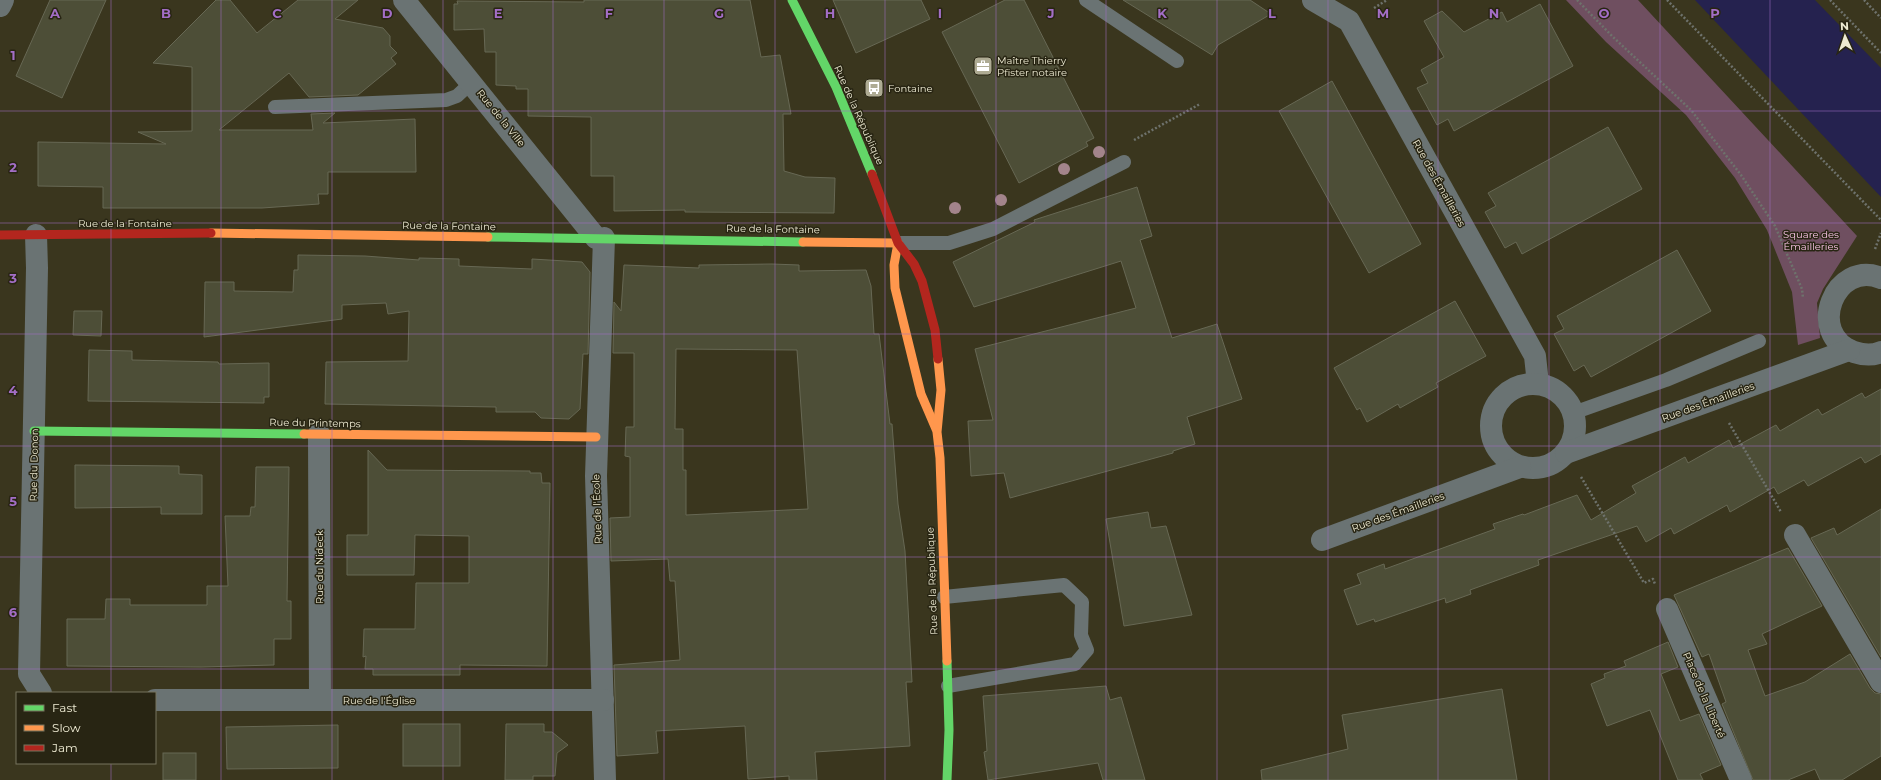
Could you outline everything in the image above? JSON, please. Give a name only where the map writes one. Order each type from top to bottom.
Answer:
[{"type":"street","points":[[0,6],[3,0]]},
{"type":"street","name":"Rue de la Ville","points":[[404,0],[600,238]]},
{"type":"street","name":"Rue de la République","points":[[792,0],[836,87],[861,144],[898,243],[914,264],[922,281],[935,330],[941,390],[937,432],[940,458],[950,730],[947,780]]},
{"type":"street","name":"Rue des Émailleries","points":[[1313,0],[1349,21],[1535,356],[1538,384],[1524,385],[1511,390],[1500,399],[1493,411],[1491,424],[1492,438],[1498,450],[1508,460],[1520,466],[1533,468],[1545,467],[1557,461],[1566,453],[1849,350]]},
{"type":"street","name":"Rue de la Fontaine","points":[[0,236],[219,233],[526,239],[600,238],[898,243]]},
{"type":"street","name":"Rue du Donon","points":[[36,235],[38,256],[30,674],[40,692]]},
{"type":"street","name":"Rue de l'École","points":[[600,238],[596,476],[605,780]]},
{"type":"street","name":"Rue de la République","points":[[898,243],[894,265],[895,288],[921,394],[937,432]]},
{"type":"street","points":[[1881,278],[1865,276],[1853,279],[1842,286],[1833,296],[1829,307],[1828,320],[1832,332],[1839,343],[1849,350],[1862,355],[1875,355],[1881,352]]},
{"type":"street","points":[[1538,384],[1550,387],[1560,394],[1574,413],[1574,434],[1572,444],[1566,453]]},
{"type":"street","name":"Rue du Printemps","points":[[34,431],[596,437]]},
{"type":"street","name":"Rue du Nideck","points":[[319,434],[320,700]]},
{"type":"street","name":"Rue des Émailleries","points":[[1322,540],[1520,466]]},
{"type":"street","points":[[1794,535],[1881,682]]},
{"type":"street","name":"Place de la Liberté","points":[[1667,609],[1741,780]]},
{"type":"street","name":"Rue de l'Église","points":[[156,700],[603,700]]},
{"type":"street","name":"Rue de la République","points":[[950,730],[956,758]]},
{"type":"lane","points":[[1086,0],[1177,61]]},
{"type":"lane","points":[[275,107],[446,100],[457,96],[472,82]]},
{"type":"lane","points":[[898,243],[949,243],[987,231],[1124,162]]},
{"type":"lane","points":[[1574,413],[1666,380],[1759,341]]},
{"type":"lane","points":[[944,597],[1064,585],[1082,602],[1081,635],[1087,650],[1075,664],[948,686]]},
{"type":"path","points":[[1577,0],[1613,37],[1691,110],[1741,175],[1774,226],[1802,289],[1804,304]]},
{"type":"path","points":[[1667,0],[1881,220]]},
{"type":"path","points":[[1830,0],[1881,52]]},
{"type":"path","points":[[1864,0],[1881,18]]},
{"type":"path","points":[[1134,139],[1200,104]]},
{"type":"path","points":[[1715,400],[1794,535]]},
{"type":"path","points":[[1566,453],[1644,583],[1653,578],[1667,609]]},
{"type":"green space","name":"Square des Émailleries","points":[[1566,0],[1638,0],[1857,236],[1823,289],[1817,303],[1820,338],[1798,345],[1792,292],[1767,230],[1735,178],[1686,115],[1606,42]]},
{"type":"shaded area","points":[[1695,0],[1815,0],[1881,68],[1881,197]]},
{"type":"building","points":[[50,0],[106,0],[62,98],[16,76]]},
{"type":"building","points":[[216,0],[230,0],[257,33],[298,0],[358,0],[335,19],[383,28],[390,36],[390,46],[397,53],[391,58],[396,64],[358,95],[309,97],[289,73],[219,130],[313,130],[311,114],[335,113],[323,123],[415,119],[416,172],[328,172],[328,194],[318,194],[319,204],[262,208],[103,208],[103,187],[38,186],[38,142],[166,144],[138,132],[192,131],[192,67],[153,63]]},
{"type":"building","points":[[584,0],[750,0],[761,57],[780,55],[791,114],[783,114],[784,171],[805,177],[835,178],[834,213],[685,212],[685,210],[614,211],[614,176],[591,176],[591,117],[528,116],[528,89],[516,89],[516,86],[496,85],[496,52],[485,52],[484,29],[454,30],[454,4],[458,4],[457,1],[584,2]]},
{"type":"building","points":[[833,0],[921,0],[930,19],[856,53]]},
{"type":"building","points":[[1005,0],[1024,0],[1094,138],[1086,142],[1088,146],[1019,183],[942,32]]},
{"type":"building","points":[[1123,0],[1250,0],[1271,14],[1218,45],[1212,55]]},
{"type":"building","points":[[1540,4],[1573,66],[1454,131],[1448,119],[1437,125],[1417,88],[1428,83],[1421,70],[1444,57],[1424,21],[1442,11],[1464,32],[1502,12],[1507,22]]},
{"type":"building","points":[[1332,81],[1421,244],[1369,273],[1279,111]]},
{"type":"building","points":[[1608,127],[1642,189],[1522,254],[1516,242],[1505,248],[1485,212],[1496,206],[1488,193]]},
{"type":"building","points":[[1137,187],[1152,236],[1140,240],[1172,338],[1217,324],[1242,399],[1187,417],[1195,444],[1173,451],[1173,453],[1010,498],[1004,473],[971,476],[968,421],[993,420],[975,349],[1136,308],[1121,261],[974,307],[953,262],[1035,222],[1034,220]]},
{"type":"building","points":[[1677,250],[1711,311],[1591,377],[1584,365],[1574,371],[1554,334],[1564,329],[1557,316]]},
{"type":"building","points":[[298,255],[365,256],[419,260],[419,258],[459,259],[459,266],[532,269],[532,259],[582,262],[590,272],[588,354],[583,354],[580,409],[569,419],[541,418],[535,412],[496,412],[496,407],[325,404],[326,362],[408,361],[409,311],[388,314],[386,303],[342,305],[342,319],[204,337],[205,282],[234,282],[234,291],[293,292],[294,270],[298,270]]},
{"type":"building","points":[[772,264],[799,265],[799,271],[866,270],[871,286],[874,334],[879,334],[890,424],[892,424],[898,504],[905,551],[912,682],[906,682],[910,746],[815,752],[817,780],[789,780],[789,776],[748,779],[745,726],[656,731],[658,753],[617,756],[614,665],[680,660],[675,581],[670,581],[668,559],[611,561],[610,518],[630,517],[630,457],[625,456],[626,427],[634,427],[634,353],[613,353],[614,302],[621,311],[624,265],[699,268],[699,265]],"holes":[[[676,349],[797,350],[808,509],[686,515],[686,470],[683,470],[683,429],[675,429]]]},
{"type":"building","points":[[1455,301],[1486,356],[1436,383],[1438,387],[1400,408],[1398,404],[1367,422],[1360,408],[1357,410],[1334,368]]},
{"type":"building","points":[[74,311],[102,311],[101,336],[73,335]]},
{"type":"building","points":[[89,350],[132,351],[132,360],[218,362],[219,364],[269,363],[269,397],[264,397],[264,403],[88,401]]},
{"type":"building","points":[[1881,389],[1881,454],[1865,463],[1861,457],[1808,486],[1804,480],[1778,494],[1774,487],[1730,512],[1727,505],[1674,534],[1671,528],[1646,542],[1637,526],[1538,560],[1539,565],[1470,590],[1471,594],[1446,603],[1445,598],[1375,622],[1374,619],[1357,625],[1344,590],[1361,584],[1357,574],[1384,564],[1385,569],[1495,529],[1493,524],[1523,514],[1524,515],[1577,495],[1591,520],[1636,493],[1632,486],[1685,457],[1688,463],[1729,440],[1733,448],[1776,425],[1780,431],[1818,409],[1822,415],[1862,393],[1865,398]]},
{"type":"building","points":[[368,450],[387,470],[530,471],[530,473],[541,473],[542,483],[550,483],[547,666],[460,665],[460,675],[373,675],[373,669],[365,669],[366,656],[363,657],[364,629],[415,629],[416,583],[469,583],[469,536],[415,535],[414,575],[347,575],[347,535],[368,535]]},
{"type":"building","points":[[75,465],[179,466],[179,474],[202,475],[202,514],[161,514],[161,507],[75,508]]},
{"type":"building","points":[[256,467],[289,467],[287,601],[291,601],[291,639],[274,639],[274,665],[201,667],[67,666],[67,619],[105,619],[106,599],[130,599],[130,605],[207,605],[207,586],[228,586],[225,516],[250,516],[251,507],[255,507]]},
{"type":"building","points":[[1881,509],[1881,657],[1811,538],[1834,528],[1837,535]]},
{"type":"building","points":[[1148,512],[1151,528],[1166,526],[1192,615],[1124,626],[1106,519]]},
{"type":"building","points":[[1788,548],[1822,606],[1762,634],[1767,644],[1748,650],[1765,696],[1805,682],[1850,654],[1870,688],[1875,693],[1881,694],[1881,756],[1842,780],[1820,780],[1815,769],[1788,780],[1753,780],[1722,704],[1726,702],[1709,654],[1702,657],[1674,595]]},
{"type":"building","points":[[1668,642],[1678,667],[1661,674],[1680,721],[1699,714],[1721,765],[1700,774],[1703,780],[1678,780],[1650,710],[1607,726],[1591,684],[1605,678],[1604,674],[1626,666],[1624,661]]},
{"type":"building","points":[[1106,686],[1110,700],[1121,697],[1145,780],[1103,780],[1098,763],[988,780],[984,752],[987,751],[983,696]]},
{"type":"building","points":[[1502,689],[1517,780],[1262,780],[1261,770],[1348,749],[1342,715]]},
{"type":"building","points":[[403,724],[460,724],[460,766],[403,766]]},
{"type":"building","points":[[506,724],[544,724],[544,732],[552,732],[568,745],[557,753],[555,776],[533,776],[533,780],[505,780]]},
{"type":"building","points":[[338,725],[338,768],[227,769],[226,727]]},
{"type":"building","points":[[163,753],[196,753],[196,780],[163,780]]},
{"type":"traffic: fast","points":[[792,0],[836,87],[872,174]]},
{"type":"traffic: fast","points":[[488,237],[803,242]]},
{"type":"traffic: fast","points":[[34,431],[304,434]]},
{"type":"traffic: fast","points":[[947,661],[949,730],[947,780]]},
{"type":"traffic: slow","points":[[211,233],[488,237]]},
{"type":"traffic: slow","points":[[803,242],[898,243]]},
{"type":"traffic: slow","points":[[898,243],[894,265],[895,288],[921,394],[936,429]]},
{"type":"traffic: slow","points":[[938,359],[941,390],[937,432],[940,458],[947,661]]},
{"type":"traffic: slow","points":[[304,434],[596,437]]},
{"type":"traffic: jam","points":[[872,174],[898,243],[914,264],[922,281],[935,330],[938,359]]},
{"type":"traffic: jam","points":[[0,235],[211,233]]},
{"type":"place","name":"Maître Thierry Pfister notaire","points":[[983,66]]},
{"type":"place","name":"Fontaine","points":[[874,88]]}]
